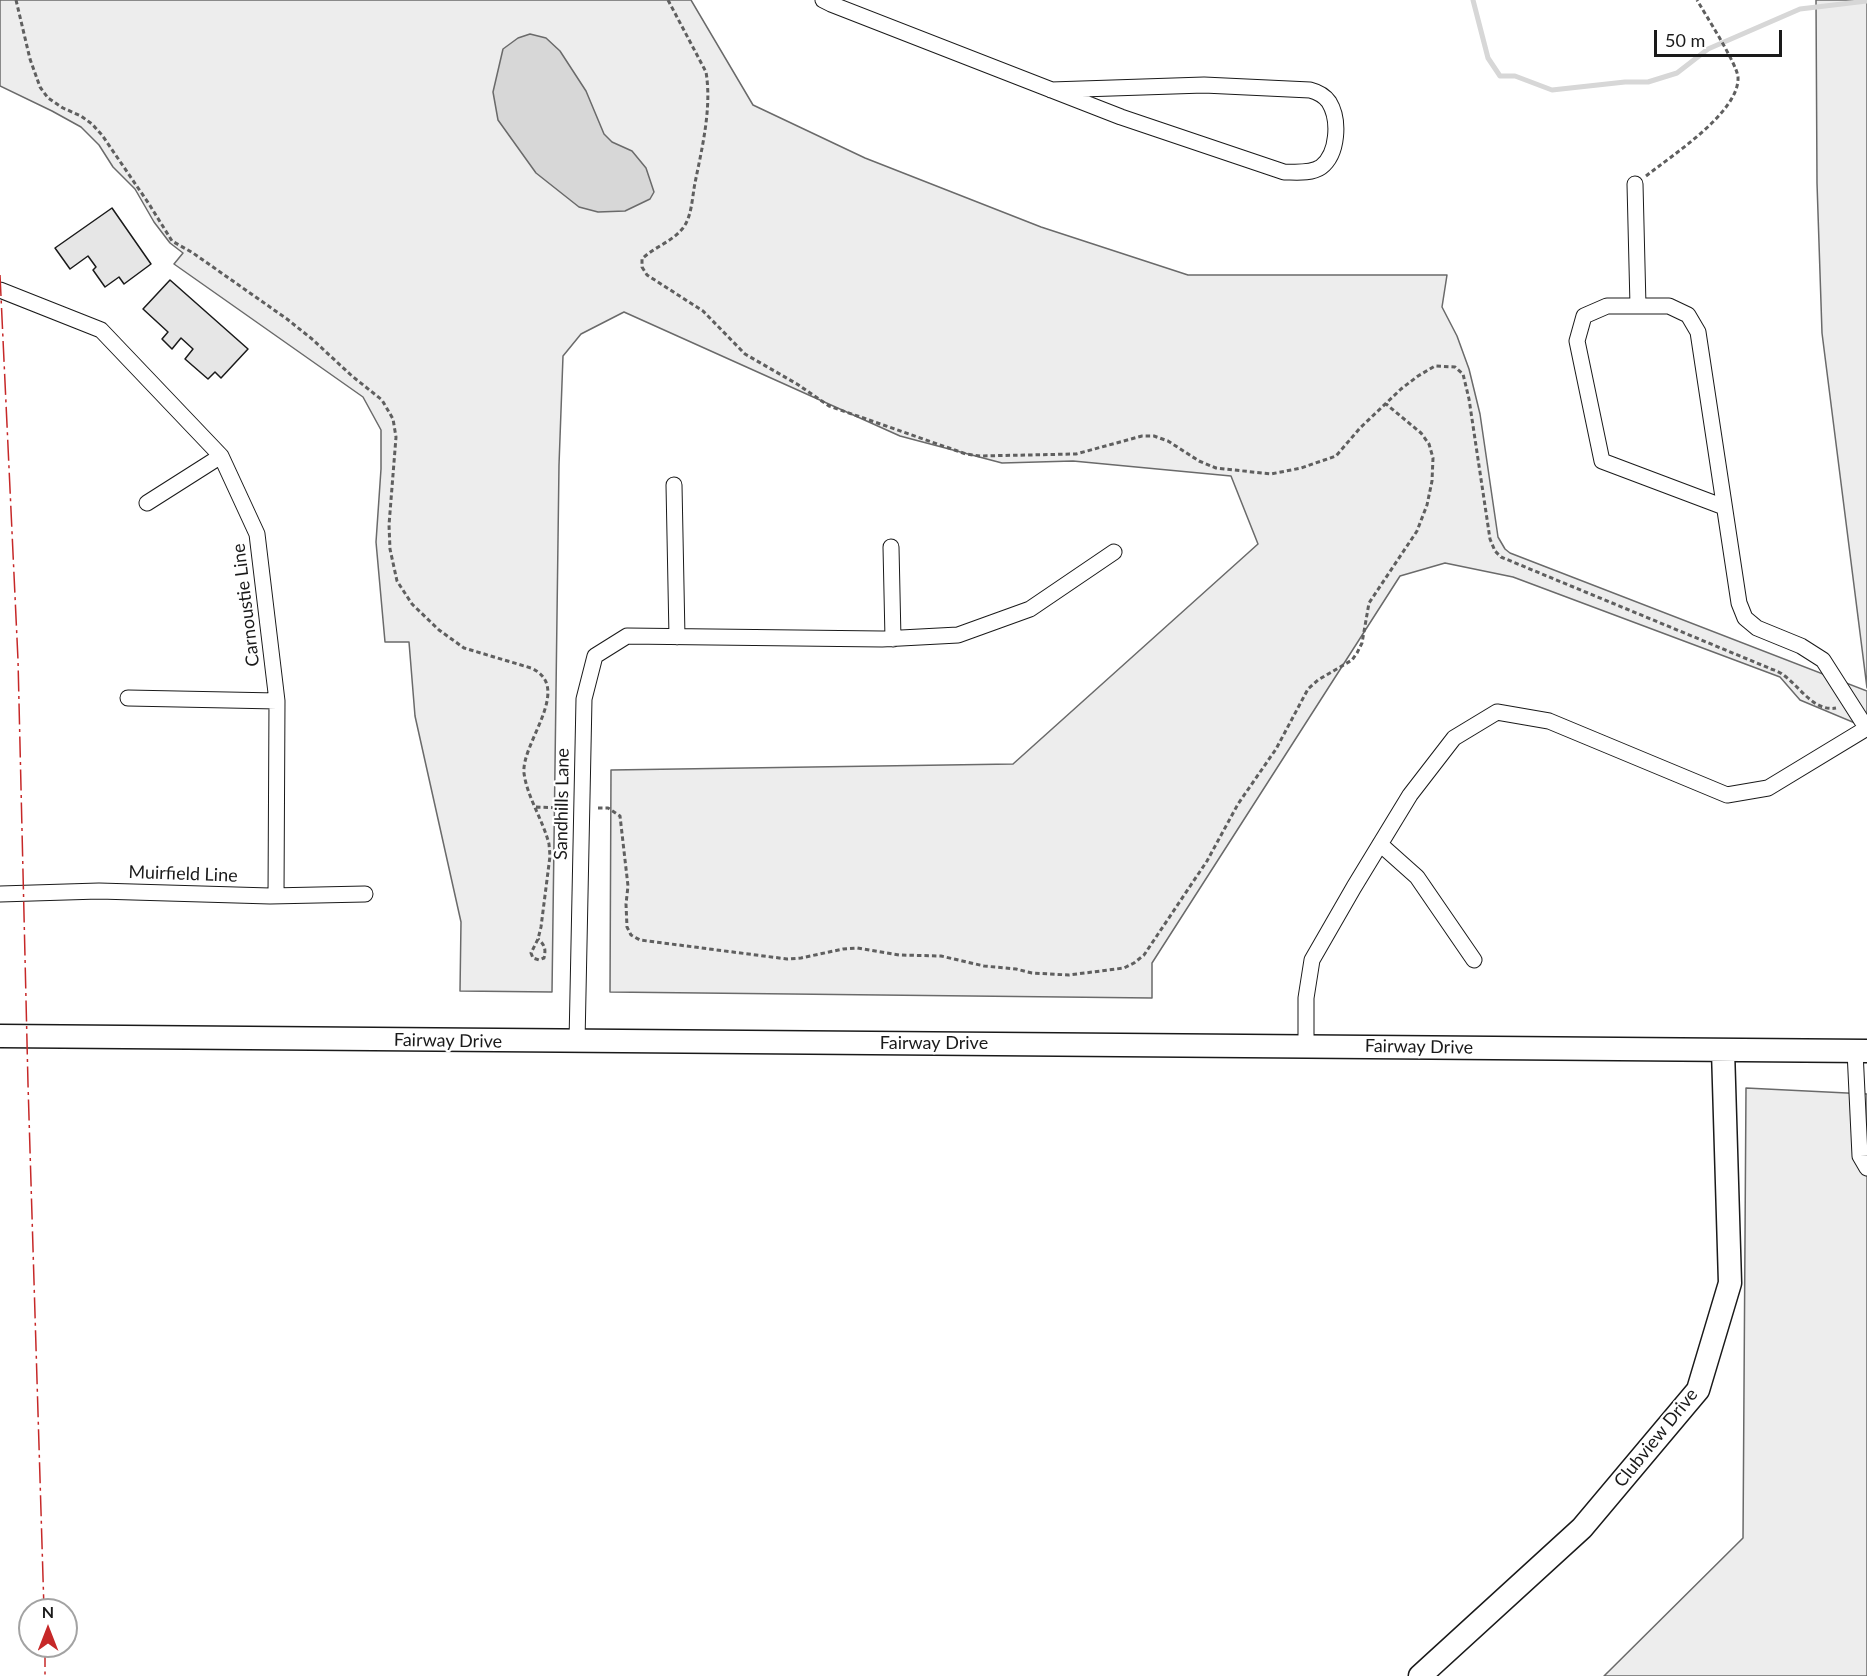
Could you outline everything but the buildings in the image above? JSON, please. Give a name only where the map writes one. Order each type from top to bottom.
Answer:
[{"type":"main road","name":"Fairway Drive","points":[[0,1036],[1861,1051]]},
{"type":"main road","name":"Clubview Drive","points":[[1420,1676],[1582,1528],[1698,1390],[1730,1283],[1723,1050]]},
{"type":"street","points":[[823,0],[1051,90],[1121,117],[1284,172],[1319,169],[1329,160],[1335,148],[1336,136],[1329,101],[1321,93],[1310,90],[1204,85],[1051,90]]},
{"type":"street","points":[[1635,184],[1638,306]]},
{"type":"street","name":"Carnoustie Line","points":[[0,290],[101,330],[221,456],[258,534],[277,701],[276,896]]},
{"type":"street","points":[[1306,1046],[1306,998],[1312,960],[1410,795],[1454,738],[1497,712],[1549,721],[1727,795],[1768,788],[1867,729],[1823,660],[1801,646],[1757,628],[1745,618],[1739,603],[1698,332],[1688,315],[1668,306],[1607,306],[1584,316],[1577,341],[1602,461],[1724,507]]},
{"type":"street","points":[[147,503],[221,456]]},
{"type":"street","points":[[674,485],[677,637]]},
{"type":"street","points":[[891,547],[892,639]]},
{"type":"street","name":"Sandhills Lane","points":[[578,1042],[584,699],[595,656],[627,636],[892,639],[958,635],[1030,609],[1114,552]]},
{"type":"street","points":[[128,698],[277,701]]},
{"type":"street","points":[[1380,844],[1417,877],[1474,960]]},
{"type":"street","name":"Muirfield Line","points":[[0,894],[99,891],[276,896],[365,894]]},
{"type":"street","points":[[1861,1051],[1860,1156],[1867,1168]]},
{"type":"path","points":[[16,0],[30,59],[40,87],[48,98],[81,116],[102,135],[149,204],[171,242],[193,253],[287,319],[382,400],[393,419],[396,437],[389,525],[390,549],[397,581],[412,604],[439,630],[464,648],[537,670],[547,687],[547,704],[528,748],[524,773],[545,830],[550,856],[538,939],[531,953],[533,958],[539,960],[544,958],[546,952],[544,945],[538,939]]},
{"type":"path","points":[[668,0],[706,72],[708,84],[704,137],[689,216],[672,238],[650,251],[642,259],[642,267],[647,275],[703,311],[746,354],[829,406],[956,450],[980,456],[1076,454],[1142,436],[1154,436],[1168,441],[1199,461],[1216,468],[1271,474],[1302,468],[1336,456],[1359,428],[1418,376],[1435,366],[1455,367],[1463,374],[1469,399],[1491,539],[1500,557],[1769,668],[1782,674],[1812,701],[1830,709],[1853,706]]},
{"type":"path","points":[[1635,184],[1711,126],[1735,93],[1738,77],[1734,65],[1697,0]]},
{"type":"path","points":[[536,807],[608,808],[620,816],[628,886],[627,927],[631,934],[640,940],[787,959],[857,948],[899,955],[941,956],[984,966],[1048,975],[1069,975],[1124,968],[1144,955],[1207,861],[1238,804],[1276,749],[1308,689],[1318,680],[1352,660],[1357,653],[1362,643],[1369,603],[1417,531],[1427,505],[1432,482],[1433,458],[1429,444],[1421,433],[1385,404]]},
{"type":"shaded area","points":[[0,0],[691,0],[753,105],[865,158],[1041,227],[1188,275],[1447,275],[1442,307],[1457,336],[1469,369],[1480,414],[1498,537],[1505,549],[1510,553],[1867,691],[1867,728],[1800,700],[1780,677],[1513,577],[1445,563],[1400,576],[1152,963],[1152,998],[610,992],[611,770],[1013,764],[1258,544],[1231,476],[1073,461],[1002,463],[900,436],[624,312],[581,334],[563,356],[559,465],[552,992],[460,991],[461,922],[415,716],[409,642],[385,642],[376,542],[381,430],[363,397],[174,264],[183,253],[170,243],[154,222],[135,189],[113,167],[99,145],[81,127],[0,86]]},
{"type":"shaded area","points":[[1816,0],[1867,0],[1867,688],[1822,333],[1817,183]]},
{"type":"shaded area","points":[[530,34],[546,38],[560,51],[586,91],[604,134],[612,142],[632,151],[646,168],[654,192],[650,199],[625,211],[598,212],[579,207],[536,173],[498,120],[493,92],[503,49],[518,38]]},
{"type":"shaded area","points":[[1746,1088],[1867,1094],[1867,1676],[1604,1676],[1743,1538]]},
{"type":"waterway","points":[[1473,0],[1488,58],[1500,76],[1515,76],[1552,90],[1625,82],[1648,82],[1677,73],[1708,49],[1800,9],[1867,1]]},
{"type":"power","points":[[0,275],[18,660],[44,1598]]},
{"type":"power","points":[[45,1658],[45,1676]]}]
